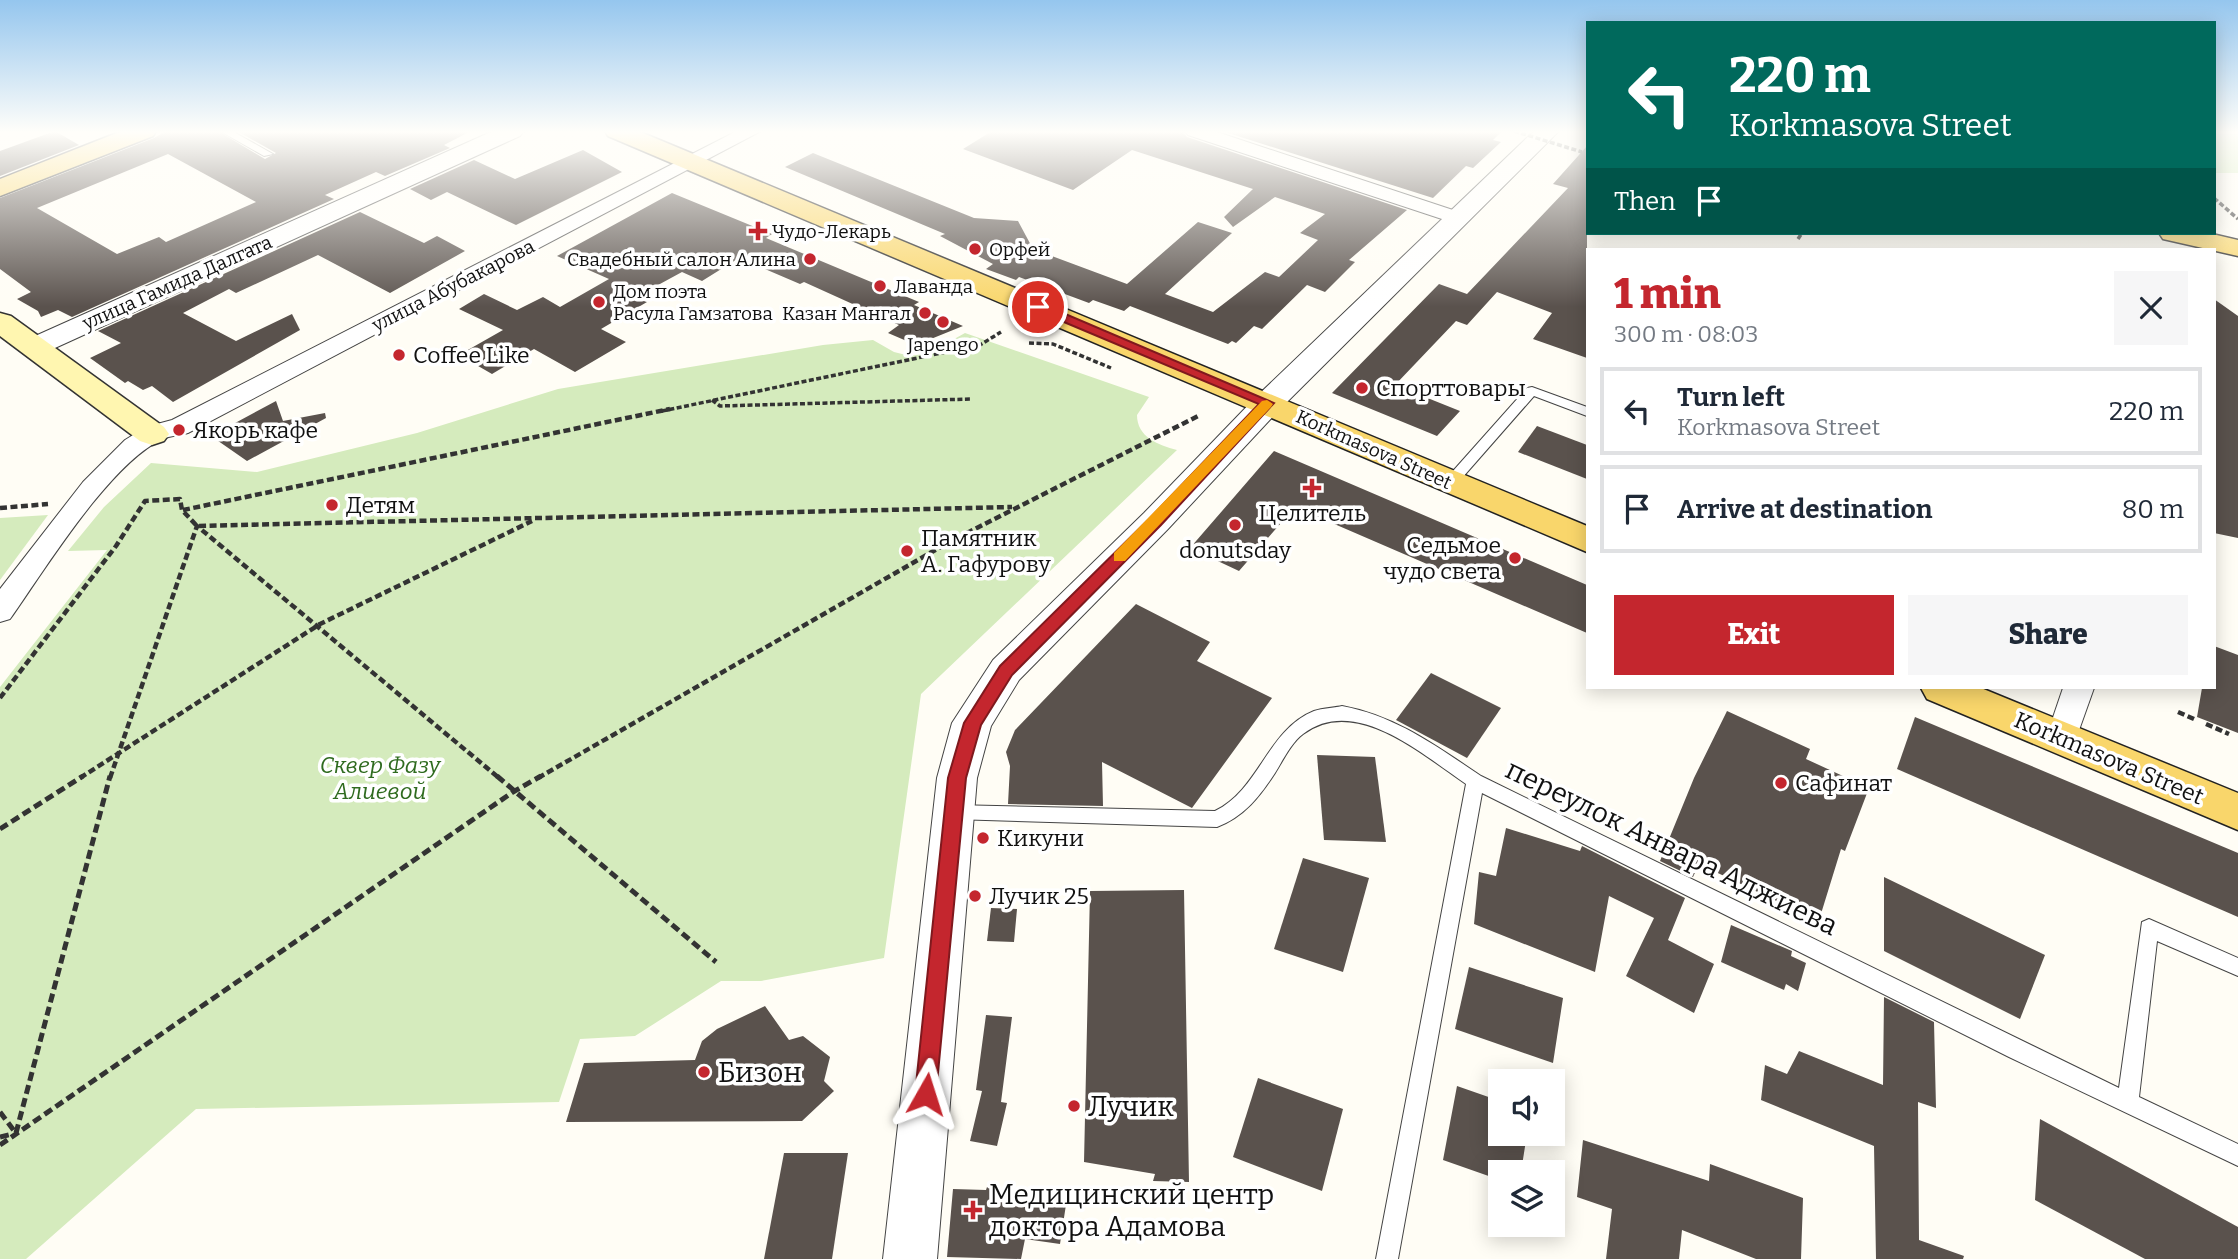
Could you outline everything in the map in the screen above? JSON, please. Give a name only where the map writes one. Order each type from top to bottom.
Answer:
[{"type":"main road","name":"Korkmasova Street","points":[[757,190],[1268,403],[1586,540]]},
{"type":"main road","points":[[2181,235],[2238,248]]},
{"type":"main road","points":[[2208,242],[2238,240]]},
{"type":"main road","points":[[0,322],[152,434]]},
{"type":"main road","name":"Korkmasova Street","points":[[1943,689],[2238,812]]},
{"type":"street","name":"улица Гамида Далгата","points":[[34,347],[382,190]]},
{"type":"street","name":"улица Абубакарова","points":[[152,434],[179,427],[637,190]]},
{"type":"street","points":[[1373,190],[1458,218]]},
{"type":"street","points":[[910,1259],[953,812],[957,778],[972,723],[1006,670],[1156,521],[1268,403],[1487,190]]},
{"type":"street","points":[[0,611],[50,542],[102,480],[152,434]]},
{"type":"street","points":[[2062,738],[2078,689]]},
{"type":"lane","points":[[1450,483],[1532,391],[1586,412]]},
{"type":"lane","points":[[953,812],[1217,819],[1239,809],[1296,729],[1320,714],[1344,711],[1367,716],[1393,729],[1475,781]]},
{"type":"lane","name":"переулок Анвара Аджиева","points":[[1387,1259],[1475,781],[2016,1050],[2238,1155]]},
{"type":"lane","points":[[2128,1104],[2149,928],[2238,967]]},
{"type":"path","points":[[2216,200],[2238,219]]},
{"type":"path","points":[[1798,239],[1801,235]]},
{"type":"path","points":[[183,510],[981,345],[1001,332]]},
{"type":"path","points":[[1029,343],[1053,344],[1114,369]]},
{"type":"path","points":[[712,400],[720,406],[971,399]]},
{"type":"path","points":[[0,1145],[513,793],[1013,507],[1200,415]]},
{"type":"path","points":[[0,698],[116,546],[145,501],[180,499],[183,510],[197,526],[320,624],[513,793],[716,962]]},
{"type":"path","points":[[0,508],[35,506]]},
{"type":"path","points":[[197,526],[1013,507]]},
{"type":"path","points":[[0,829],[320,624],[535,520]]},
{"type":"path","points":[[16,1133],[116,754],[197,526]]},
{"type":"path","points":[[2178,712],[2194,719]]},
{"type":"path","points":[[2206,724],[2229,734]]},
{"type":"path","points":[[0,1112],[16,1133]]},
{"type":"path","points":[[0,1137],[16,1133]]},
{"type":"green space","name":"Сквер Фазу Алиевой","points":[[965,333],[1149,397],[1137,415],[1141,429],[1156,443],[1177,450],[921,694],[884,958],[761,981],[721,981],[635,1036],[580,1039],[559,1102],[196,1109],[26,1259],[0,1259],[0,687],[107,550],[68,551],[104,507],[151,463],[257,472],[417,433],[558,389],[823,345],[873,340],[894,352],[910,356],[929,353]]},
{"type":"green space","points":[[48,515],[0,580],[0,518]]},
{"type":"building","points":[[21,190],[81,190],[37,208],[117,254],[159,237],[166,242],[256,202],[234,190],[337,190],[325,195],[334,199],[72,317],[58,310],[41,317],[38,311],[17,299],[31,292],[0,269],[0,198]]},
{"type":"building","points":[[411,190],[586,190],[516,225],[447,192],[431,200]]},
{"type":"building","points":[[839,190],[904,190],[974,218],[1018,221],[1033,249],[1127,284],[1198,222],[1232,233],[1165,294],[1213,312],[1265,272],[1279,277],[1318,240],[1300,233],[1325,214],[1275,197],[1233,227],[1224,217],[1252,190],[1346,190],[1407,210],[1349,260],[1355,262],[1325,292],[1307,285],[1262,329],[1254,326],[1236,343],[1232,341],[1228,344],[1130,306],[1124,311],[1093,300],[1089,303],[1019,277],[1016,280],[986,269],[993,264],[940,236],[945,234]]},
{"type":"building","points":[[1407,190],[1442,190],[1433,198]]},
{"type":"building","points":[[1566,190],[1586,190],[1586,358],[1533,339],[1552,313],[1497,292],[1467,325],[1456,321],[1395,385],[1460,411],[1437,436],[1332,393],[1439,284],[1467,294]]},
{"type":"building","points":[[672,193],[772,234],[766,238],[919,302],[914,305],[963,326],[916,345],[888,333],[899,325],[804,282],[800,284],[739,258],[702,281],[682,272],[636,297],[647,302],[601,329],[626,342],[575,372],[534,349],[492,374],[459,355],[503,330],[459,309],[484,294],[517,310],[543,297],[560,307],[609,279],[557,256]]},
{"type":"building","points":[[360,212],[424,243],[437,236],[465,251],[390,293],[318,255],[236,293],[229,289],[183,313],[236,341],[292,314],[300,330],[173,402],[152,386],[143,390],[128,381],[125,383],[90,358],[121,343],[98,331]]},
{"type":"building","points":[[2216,300],[2238,316],[2238,538],[2216,533]]},
{"type":"building","points":[[276,401],[283,421],[325,413],[326,418],[247,461],[211,436]]},
{"type":"building","points":[[1537,426],[1586,445],[1586,479],[1518,452]]},
{"type":"building","points":[[1274,451],[1586,585],[1586,633],[1295,507],[1239,571],[1190,548]]},
{"type":"building","points":[[1136,604],[1210,642],[1197,661],[1272,698],[1192,808],[1102,762],[1103,806],[1008,804],[1010,766],[1006,752],[1015,730]]},
{"type":"building","points":[[2216,647],[2238,655],[2238,733],[2197,717],[2202,689],[2216,689]]},
{"type":"building","points":[[1431,673],[1501,708],[1467,758],[1396,720]]},
{"type":"building","points":[[1727,711],[1810,749],[1806,759],[1869,788],[1845,851],[1841,849],[1820,917],[1810,917],[1699,864],[1693,877],[1660,861],[1694,778]]},
{"type":"building","points":[[1915,717],[2238,853],[2238,917],[1897,769]]},
{"type":"building","points":[[1317,755],[1375,757],[1386,842],[1324,840]]},
{"type":"building","points":[[1506,828],[1580,851],[1582,846],[1685,898],[1668,940],[1714,964],[1694,1013],[1626,976],[1654,918],[1609,896],[1595,972],[1474,924],[1479,872],[1496,876]]},
{"type":"building","points":[[1303,858],[1369,878],[1343,972],[1274,949]]},
{"type":"building","points":[[1884,877],[2045,955],[2020,1019],[1884,951]]},
{"type":"building","points":[[1184,890],[1189,1182],[1153,1181],[1155,1174],[1084,1162],[1090,891]]},
{"type":"building","points":[[991,908],[1017,909],[1014,942],[987,941]]},
{"type":"building","points":[[1731,925],[1792,951],[1791,956],[1806,963],[1798,991],[1786,984],[1784,990],[1721,962]]},
{"type":"building","points":[[1469,967],[1563,998],[1553,1063],[1455,1029]]},
{"type":"building","points":[[1884,997],[1934,1022],[1936,1108],[1918,1102],[1919,1240],[1964,1256],[1963,1259],[1876,1259],[1874,1146],[1761,1100],[1765,1065],[1787,1074],[1799,1051],[1883,1085]]},
{"type":"building","name":"Бизон","points":[[765,1006],[789,1040],[803,1036],[830,1057],[824,1081],[834,1091],[802,1121],[566,1122],[584,1063],[695,1060],[702,1041],[717,1029]]},
{"type":"building","points":[[986,1015],[1012,1017],[1001,1102],[1007,1103],[997,1146],[970,1141],[982,1091],[976,1090]]},
{"type":"building","points":[[1258,1078],[1343,1109],[1322,1191],[1233,1157]]},
{"type":"building","points":[[1457,1086],[1488,1097],[1488,1146],[1525,1146],[1523,1160],[1488,1160],[1488,1176],[1443,1160]]},
{"type":"building","points":[[2040,1119],[2238,1227],[2238,1259],[2145,1259],[2035,1200]]},
{"type":"building","points":[[1583,1140],[1709,1181],[1710,1164],[1803,1198],[1801,1259],[1756,1259],[1682,1230],[1679,1259],[1606,1259],[1612,1209],[1577,1197]]},
{"type":"building","points":[[784,1153],[848,1153],[832,1259],[764,1259]]},
{"type":"building","points":[[987,1187],[1067,1198],[1060,1244],[1025,1239],[1021,1259],[947,1257],[953,1189],[986,1190]]},
{"type":"slow traffic","points":[[1120,557],[1267,404]]},
{"type":"place","name":"Чудо-Лекарь","points":[[758,231]]},
{"type":"place","name":"Орфей","points":[[975,249]]},
{"type":"place","name":"Свадебный салон Алина","points":[[810,259]]},
{"type":"place","name":"Лаванда","points":[[880,286]]},
{"type":"place","name":"Дом поэта Расула Гамзатова","points":[[599,302]]},
{"type":"place","name":"Казан Мангал","points":[[925,313]]},
{"type":"place","name":"Japengo","points":[[943,322]]},
{"type":"place","name":"Coffee Like","points":[[399,355]]},
{"type":"place","name":"Спорттовары","points":[[1362,388]]},
{"type":"place","name":"Якорь кафе","points":[[179,430]]},
{"type":"place","name":"Целитель","points":[[1312,488]]},
{"type":"place","name":"Детям","points":[[332,505]]},
{"type":"place","name":"donutsday","points":[[1235,525]]},
{"type":"place","name":"Памятник А. Гафурову","points":[[907,551]]},
{"type":"place","name":"Седьмое чудо света","points":[[1515,558]]},
{"type":"place","name":"Сафинат","points":[[1781,783]]},
{"type":"place","name":"Кикуни","points":[[983,838]]},
{"type":"place","name":"Лучик 25","points":[[975,896]]},
{"type":"place","name":"Бизон","points":[[704,1072]]},
{"type":"place","name":"Лучик","points":[[1074,1106]]},
{"type":"place","name":"Медицинский центр доктора Адамова","points":[[973,1210]]},
{"type":"route","points":[[926,1094],[957,778],[972,723],[1006,670],[1156,521],[1268,403],[1038,307]]}]
